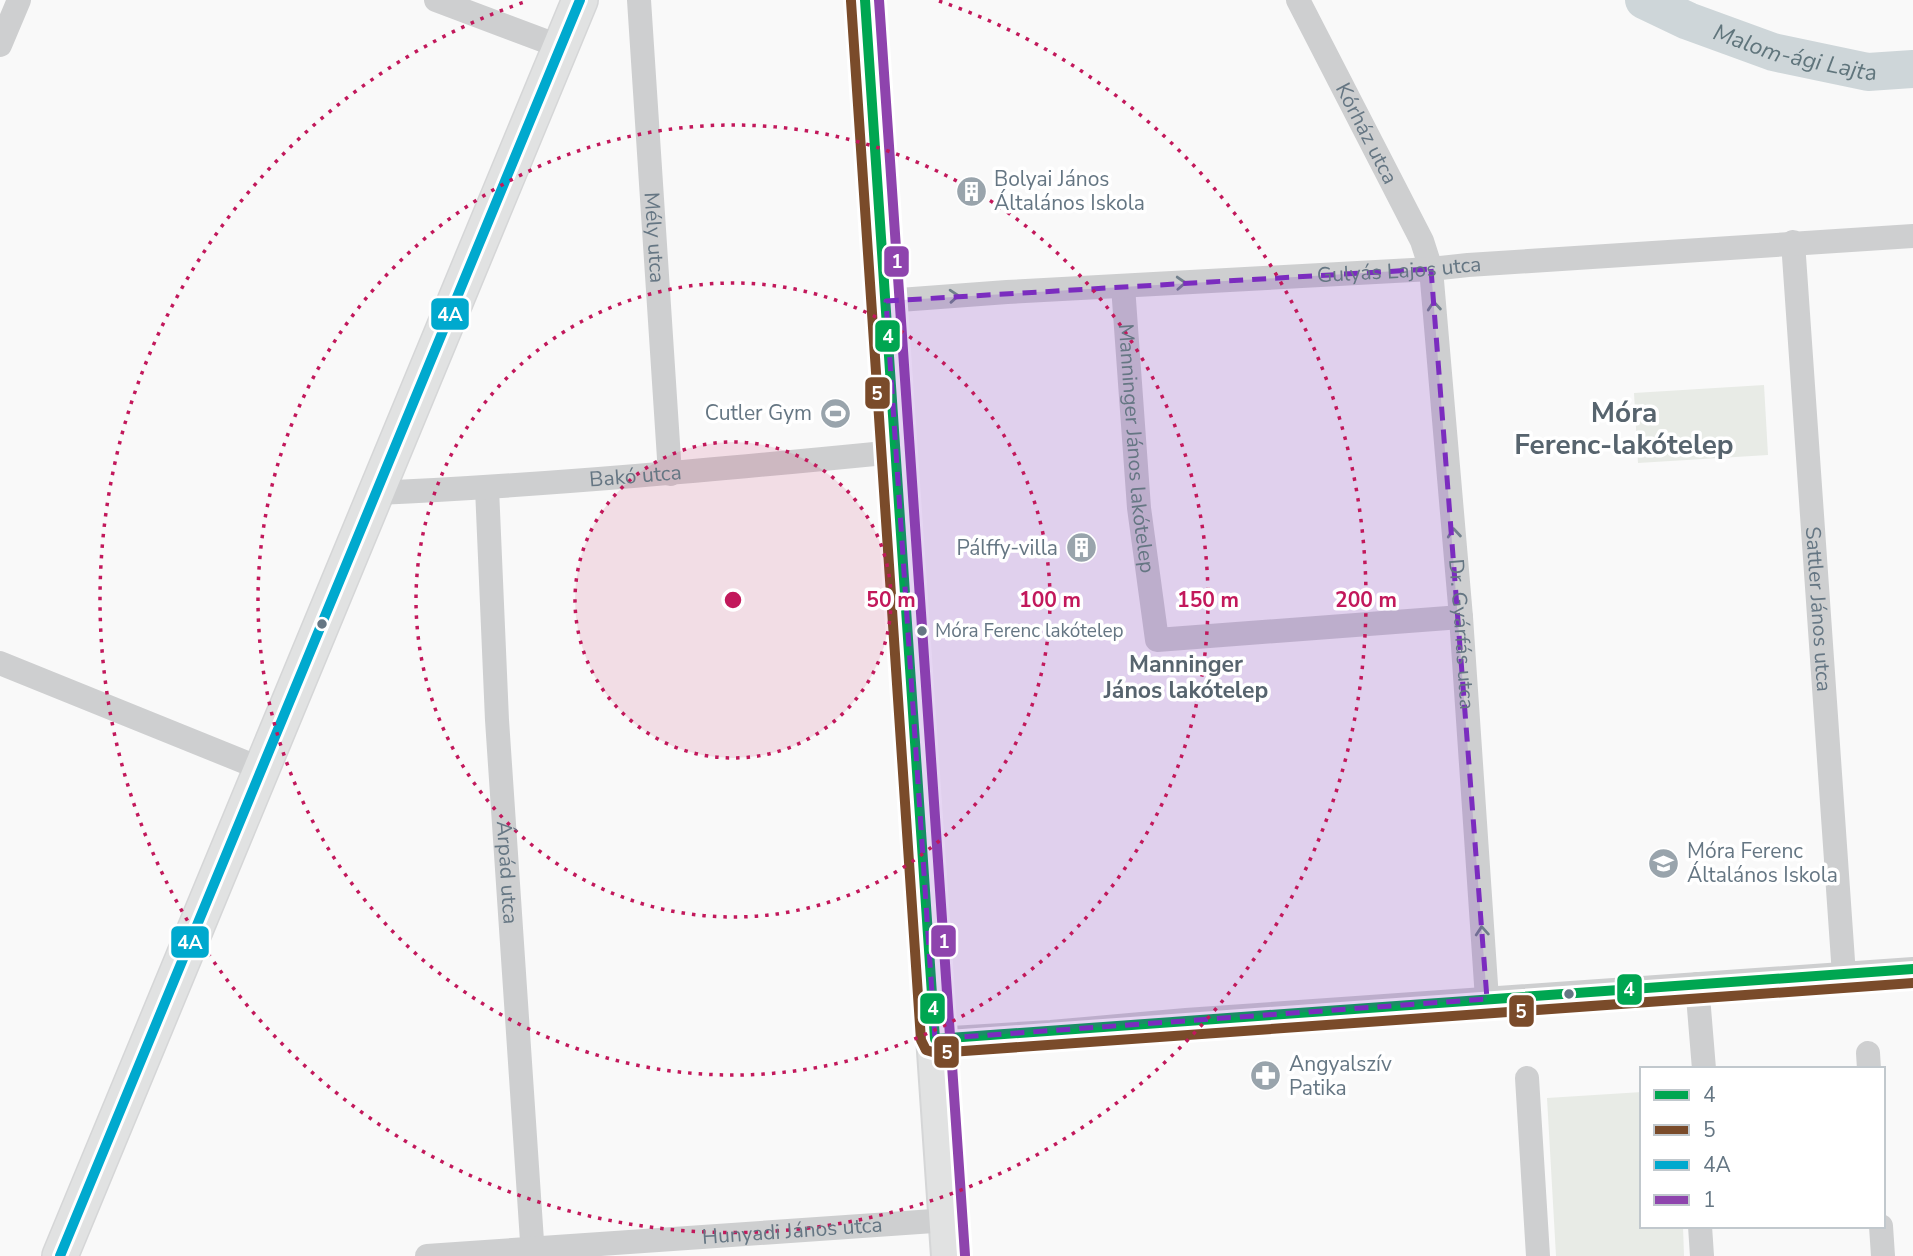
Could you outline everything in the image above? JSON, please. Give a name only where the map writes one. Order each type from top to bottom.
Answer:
[{"type":"main road","points":[[60,1256],[580,0]]},
{"type":"main road","points":[[865,0],[949,1238]]},
{"type":"street","points":[[0,45],[19,0]]},
{"type":"street","points":[[436,0],[561,47]]},
{"type":"street","name":"Mély utca","points":[[639,0],[670,474]]},
{"type":"street","name":"Kórház utca","points":[[1298,0],[1422,241],[1431,269]]},
{"type":"street","name":"Gulyás Lajos utca","points":[[886,301],[1431,269],[1793,242],[1913,236]]},
{"type":"street","name":"Sattler János utca","points":[[1793,242],[1844,975]]},
{"type":"street","name":"Dr. Gyárfás utca","points":[[1431,269],[1461,617],[1487,999]]},
{"type":"street","name":"Manninger János lakótelep","points":[[1124,286],[1139,508],[1157,640],[1461,617]]},
{"type":"street","name":"Bakó utca","points":[[377,493],[670,474],[895,452]]},
{"type":"street","name":"Árpád utca","points":[[486,488],[497,720],[533,1252]]},
{"type":"street","points":[[0,663],[262,769]]},
{"type":"street","points":[[936,1039],[1913,969]]},
{"type":"street","points":[[1697,984],[1704,1067]]},
{"type":"street","points":[[1527,1078],[1538,1256]]},
{"type":"street","points":[[1700,1228],[1702,1256]]},
{"type":"street","points":[[1881,1228],[1883,1256]]},
{"type":"street","name":"Hunyadi János utca","points":[[427,1256],[949,1238]]},
{"type":"highlighted area","points":[[1431,269],[1487,999],[935,1039],[886,301]]},
{"type":"shaded area","points":[[1764,385],[1768,455],[1638,463],[1634,393]]},
{"type":"shaded area","points":[[1640,1092],[1640,1228],[1683,1228],[1684,1256],[1556,1256],[1547,1098]]},
{"type":"waterway","name":"Malom-ági Lajta","points":[[1644,0],[1688,21],[1773,52],[1868,72],[1913,69]]},
{"type":"transit line","name":"4A","points":[[60,1256],[580,0]]},
{"type":"transit line","name":"4","points":[[865,0],[935,1039],[1913,969]]},
{"type":"transit line","name":"1","points":[[879,0],[965,1255]]},
{"type":"transit line","name":"5","points":[[851,1],[921,1040],[926,1050],[936,1053],[1913,983]]},
{"type":"place","name":"Bolyai János Általános Iskola","points":[[971,191]]},
{"type":"place","name":"Cutler Gym","points":[[835,413]]},
{"type":"place","name":"Pálffy-villa","points":[[1081,548]]},
{"type":"place","name":"Móra Ferenc lakótelep","points":[[922,631]]},
{"type":"place","name":"Móra Ferenc Általános Iskola","points":[[1664,863]]},
{"type":"place","name":"Angyalszív Patika","points":[[1266,1076]]},
{"type":"district","name":"Móra Ferenc-lakótelep","points":[[1624,429]]},
{"type":"district","name":"Manninger János lakótelep","points":[[1186,677]]}]
